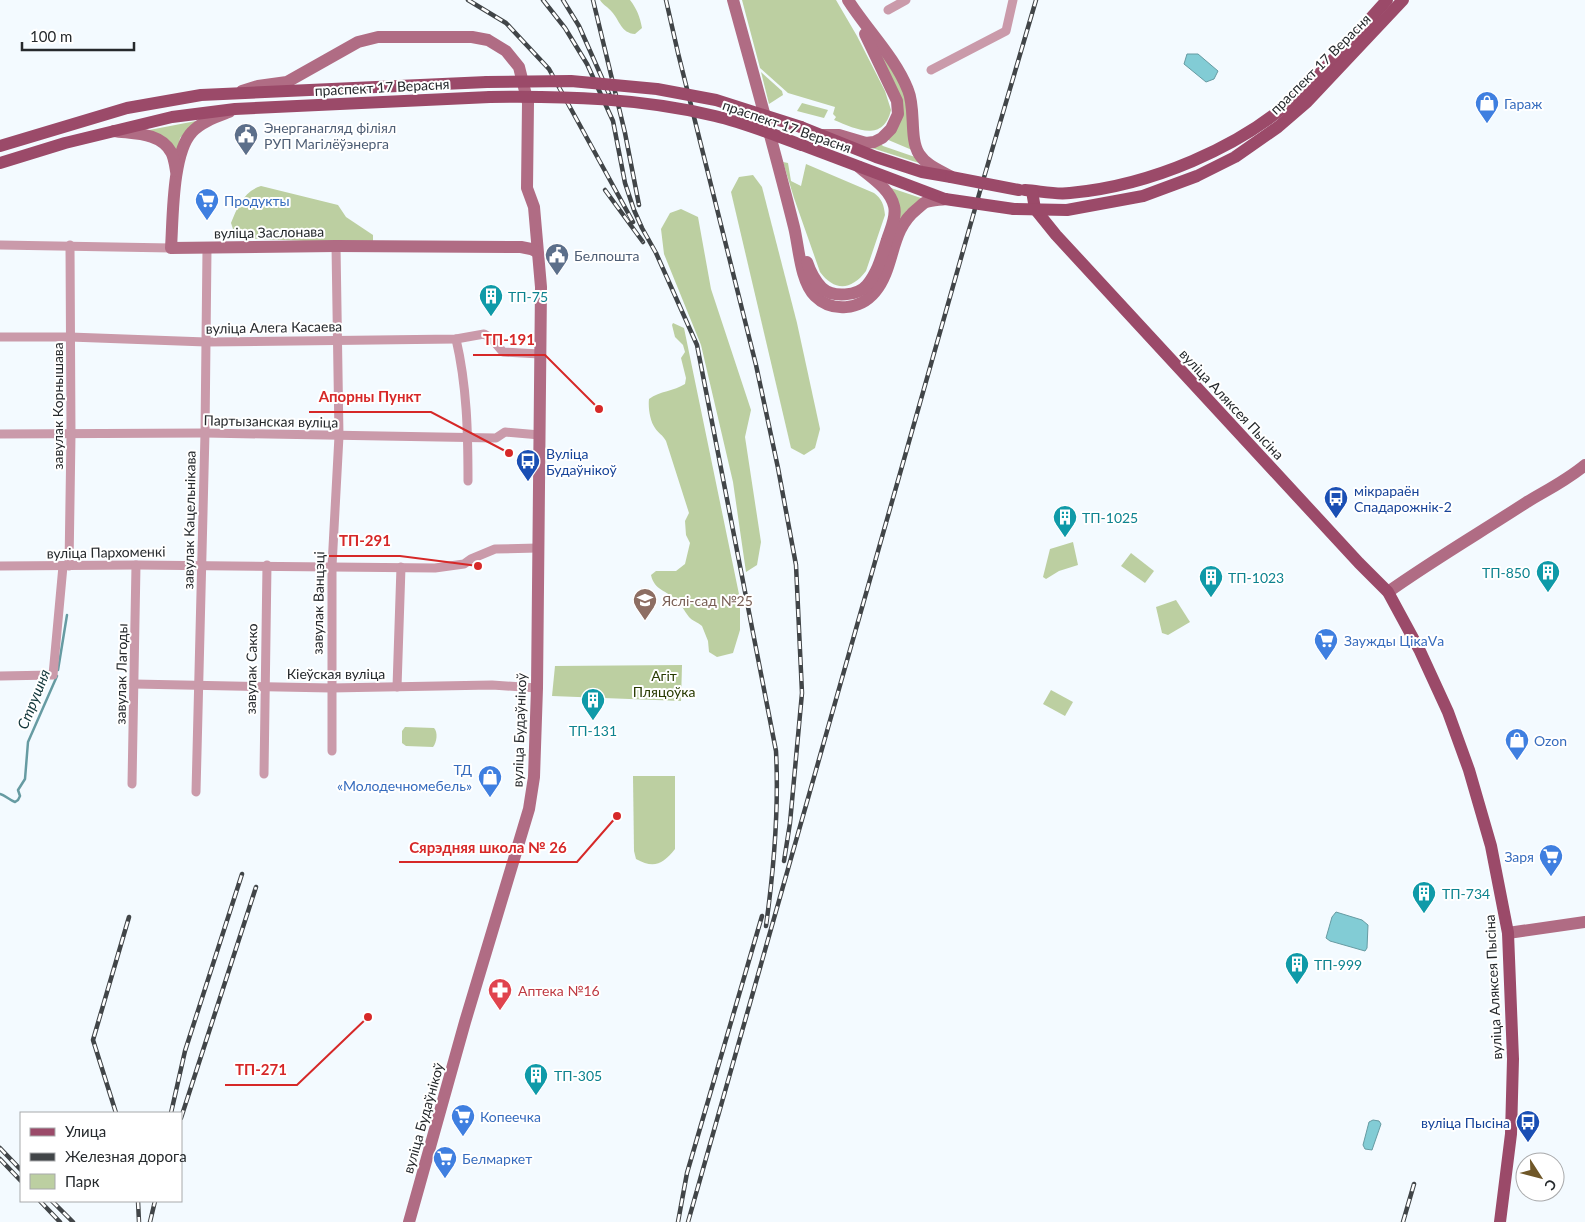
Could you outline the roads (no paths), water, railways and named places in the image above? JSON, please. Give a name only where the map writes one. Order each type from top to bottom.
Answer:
[{"type":"main road","points":[[734,0],[794,229],[805,279],[814,295],[829,305],[846,308],[863,303],[875,292],[883,278],[902,226],[908,216],[925,202],[945,198]]},
{"type":"main road","name":"праспект 17 Верасня","points":[[0,146],[127,108],[201,96],[487,82],[571,81],[657,89],[716,100],[821,134],[876,157],[913,169],[1018,190],[1069,193],[1136,181],[1190,162],[1226,145],[1269,118],[1299,94],[1387,0]]},
{"type":"main road","name":"праспект 17 Верасня","points":[[0,164],[65,143],[172,116],[235,109],[490,97],[558,96],[652,104],[715,116],[802,145],[945,198],[1014,209],[1067,210],[1143,196],[1197,176],[1234,157],[1278,127],[1307,102],[1403,0]]},
{"type":"main road","points":[[821,134],[840,135],[866,143],[874,142],[882,138],[891,129],[898,114],[897,101],[851,4]]},
{"type":"main road","points":[[851,4],[898,70],[909,91],[917,152],[928,163],[951,177]]},
{"type":"main road","name":"вуліца Будаўнікоў","points":[[233,94],[258,86],[287,82],[358,42],[378,38],[472,37],[488,40],[506,51],[519,67],[528,103],[526,164],[528,188],[534,207],[541,287],[537,688],[534,777],[529,809],[465,1022],[409,1222]]},
{"type":"main road","points":[[171,248],[176,173],[183,147],[191,132],[206,121],[235,109]]},
{"type":"main road","points":[[113,131],[150,136],[160,140],[171,152],[176,173]]},
{"type":"main road","points":[[794,229],[812,274],[823,288],[834,293],[848,295],[866,287],[875,274],[893,223],[895,208],[884,188],[859,167]]},
{"type":"main road","name":"вуліца Аляксея Пысіна","points":[[1032,191],[1035,209],[1056,235],[1388,592],[1420,651],[1448,712],[1469,770],[1491,846],[1508,933],[1513,1059],[1511,1134],[1500,1222]]},
{"type":"main road","points":[[1056,235],[1052,223],[1056,216],[1067,210]]},
{"type":"main road","name":"вуліца Заслонава","points":[[171,248],[336,246],[521,247],[537,252]]},
{"type":"main road","points":[[1388,592],[1538,495],[1572,476],[1585,465]]},
{"type":"main road","points":[[1508,933],[1585,922]]},
{"type":"street","points":[[888,10],[906,0]]},
{"type":"street","points":[[930,70],[1006,31],[1014,0]]},
{"type":"street","name":"вуліца Заслонава","points":[[0,245],[171,248]]},
{"type":"street","name":"завулак Корнышава","points":[[0,676],[53,675],[66,566],[71,435],[70,245]]},
{"type":"street","name":"завулак Ванцэці","points":[[332,751],[332,566],[339,436],[336,246]]},
{"type":"street","name":"завулак Кацельнікава","points":[[196,792],[208,249]]},
{"type":"street","name":"вуліца Алега Касаева","points":[[0,337],[70,337],[206,342],[456,339],[484,334],[491,338],[503,352],[540,354]]},
{"type":"street","points":[[456,339],[464,378],[468,438],[468,481]]},
{"type":"street","name":"Партызанская вуліца","points":[[0,434],[205,433],[468,438],[496,438],[506,432],[540,435]]},
{"type":"street","name":"вуліца Пархоменкі","points":[[0,566],[267,565],[448,567],[464,564],[495,549],[538,548]]},
{"type":"street","name":"завулак Лагоды","points":[[132,784],[136,565]]},
{"type":"street","name":"завулак Сакко","points":[[264,774],[267,565]]},
{"type":"street","points":[[398,687],[401,567]]},
{"type":"street","name":"Кіеўская вуліца","points":[[134,684],[264,685],[331,688],[492,685],[537,688]]},
{"type":"water","points":[[1187,54],[1198,54],[1218,71],[1214,79],[1206,82],[1184,64]]},
{"type":"water","points":[[1336,912],[1362,920],[1368,925],[1367,948],[1365,951],[1330,941],[1326,938],[1332,917]]},
{"type":"water","points":[[1373,1120],[1379,1121],[1381,1124],[1372,1150],[1365,1149],[1363,1145],[1369,1122]]},
{"type":"waterway","name":"Струшня","points":[[58,670],[67,615]]},
{"type":"waterway","name":"Струшня","points":[[0,794],[15,802],[20,796],[18,790],[25,779],[28,742],[57,676]]},
{"type":"railway","points":[[468,0],[506,23],[549,69],[633,222]]},
{"type":"railway","points":[[543,0],[565,28],[587,64],[613,121],[625,183],[634,210],[656,253],[697,345],[776,751],[775,839],[766,926]]},
{"type":"railway","points":[[563,0],[579,26],[610,96]]},
{"type":"railway","points":[[593,0],[625,133],[639,205]]},
{"type":"railway","points":[[666,0],[756,365],[796,565],[802,693],[790,823],[784,861]]},
{"type":"railway","points":[[688,1222],[980,191],[1036,0]]},
{"type":"railway","points":[[605,190],[643,242]]},
{"type":"railway","points":[[171,1112],[185,1051],[242,874]]},
{"type":"railway","points":[[182,1115],[256,887]]},
{"type":"railway","points":[[678,1222],[687,1173],[762,916]]},
{"type":"railway","points":[[116,1112],[93,1040],[129,917]]},
{"type":"railway","points":[[0,1148],[20,1169]]},
{"type":"railway","points":[[0,1159],[20,1180]]},
{"type":"railway","points":[[1403,1222],[1414,1184]]},
{"type":"railway","points":[[41,1202],[60,1222]]},
{"type":"railway","points":[[53,1202],[73,1222]]},
{"type":"railway","points":[[138,1202],[139,1222]]},
{"type":"railway","points":[[150,1222],[155,1202]]},
{"type":"place","name":"Гараж","points":[[1487,124]]},
{"type":"place","name":"Энерганагляд філіял РУП Магілёўэнерга","points":[[246,156]]},
{"type":"place","name":"Продукты","points":[[207,221]]},
{"type":"place","name":"Белпошта","points":[[557,276]]},
{"type":"place","name":"ТП-75","points":[[491,317]]},
{"type":"place","name":"ТП-191","points":[[599,409]]},
{"type":"place","name":"Апорны Пункт","points":[[509,453]]},
{"type":"place","name":"Вуліца Будаўнікоў","points":[[528,482]]},
{"type":"place","name":"мікрараён Спадарожнік-2","points":[[1336,519]]},
{"type":"place","name":"ТП-1025","points":[[1065,538]]},
{"type":"place","name":"ТП-291","points":[[478,566]]},
{"type":"place","name":"ТП-850","points":[[1548,593]]},
{"type":"place","name":"ТП-1023","points":[[1211,598]]},
{"type":"place","name":"Яслі-сад №25","points":[[645,621]]},
{"type":"place","name":"Заужды ЦікаVа","points":[[1326,661]]},
{"type":"place","name":"ТП-131","points":[[593,721]]},
{"type":"place","name":"Ozon","points":[[1517,761]]},
{"type":"place","name":"ТД «Молодечномебель»","points":[[490,798]]},
{"type":"place","name":"Сярэдняя школа № 26","points":[[617,816]]},
{"type":"place","name":"Заря","points":[[1551,877]]},
{"type":"place","name":"ТП-734","points":[[1424,914]]},
{"type":"place","name":"ТП-999","points":[[1297,985]]},
{"type":"place","name":"Аптека №16","points":[[500,1011]]},
{"type":"place","name":"ТП-271","points":[[368,1017]]},
{"type":"place","name":"ТП-305","points":[[536,1096]]},
{"type":"place","name":"Копеечка","points":[[463,1137]]},
{"type":"place","name":"вуліца Пысіна","points":[[1528,1143]]},
{"type":"place","name":"Белмаркет","points":[[445,1179]]},
{"type":"park label","name":"Агіт Пляцоўка","points":[[664,684]]}]
